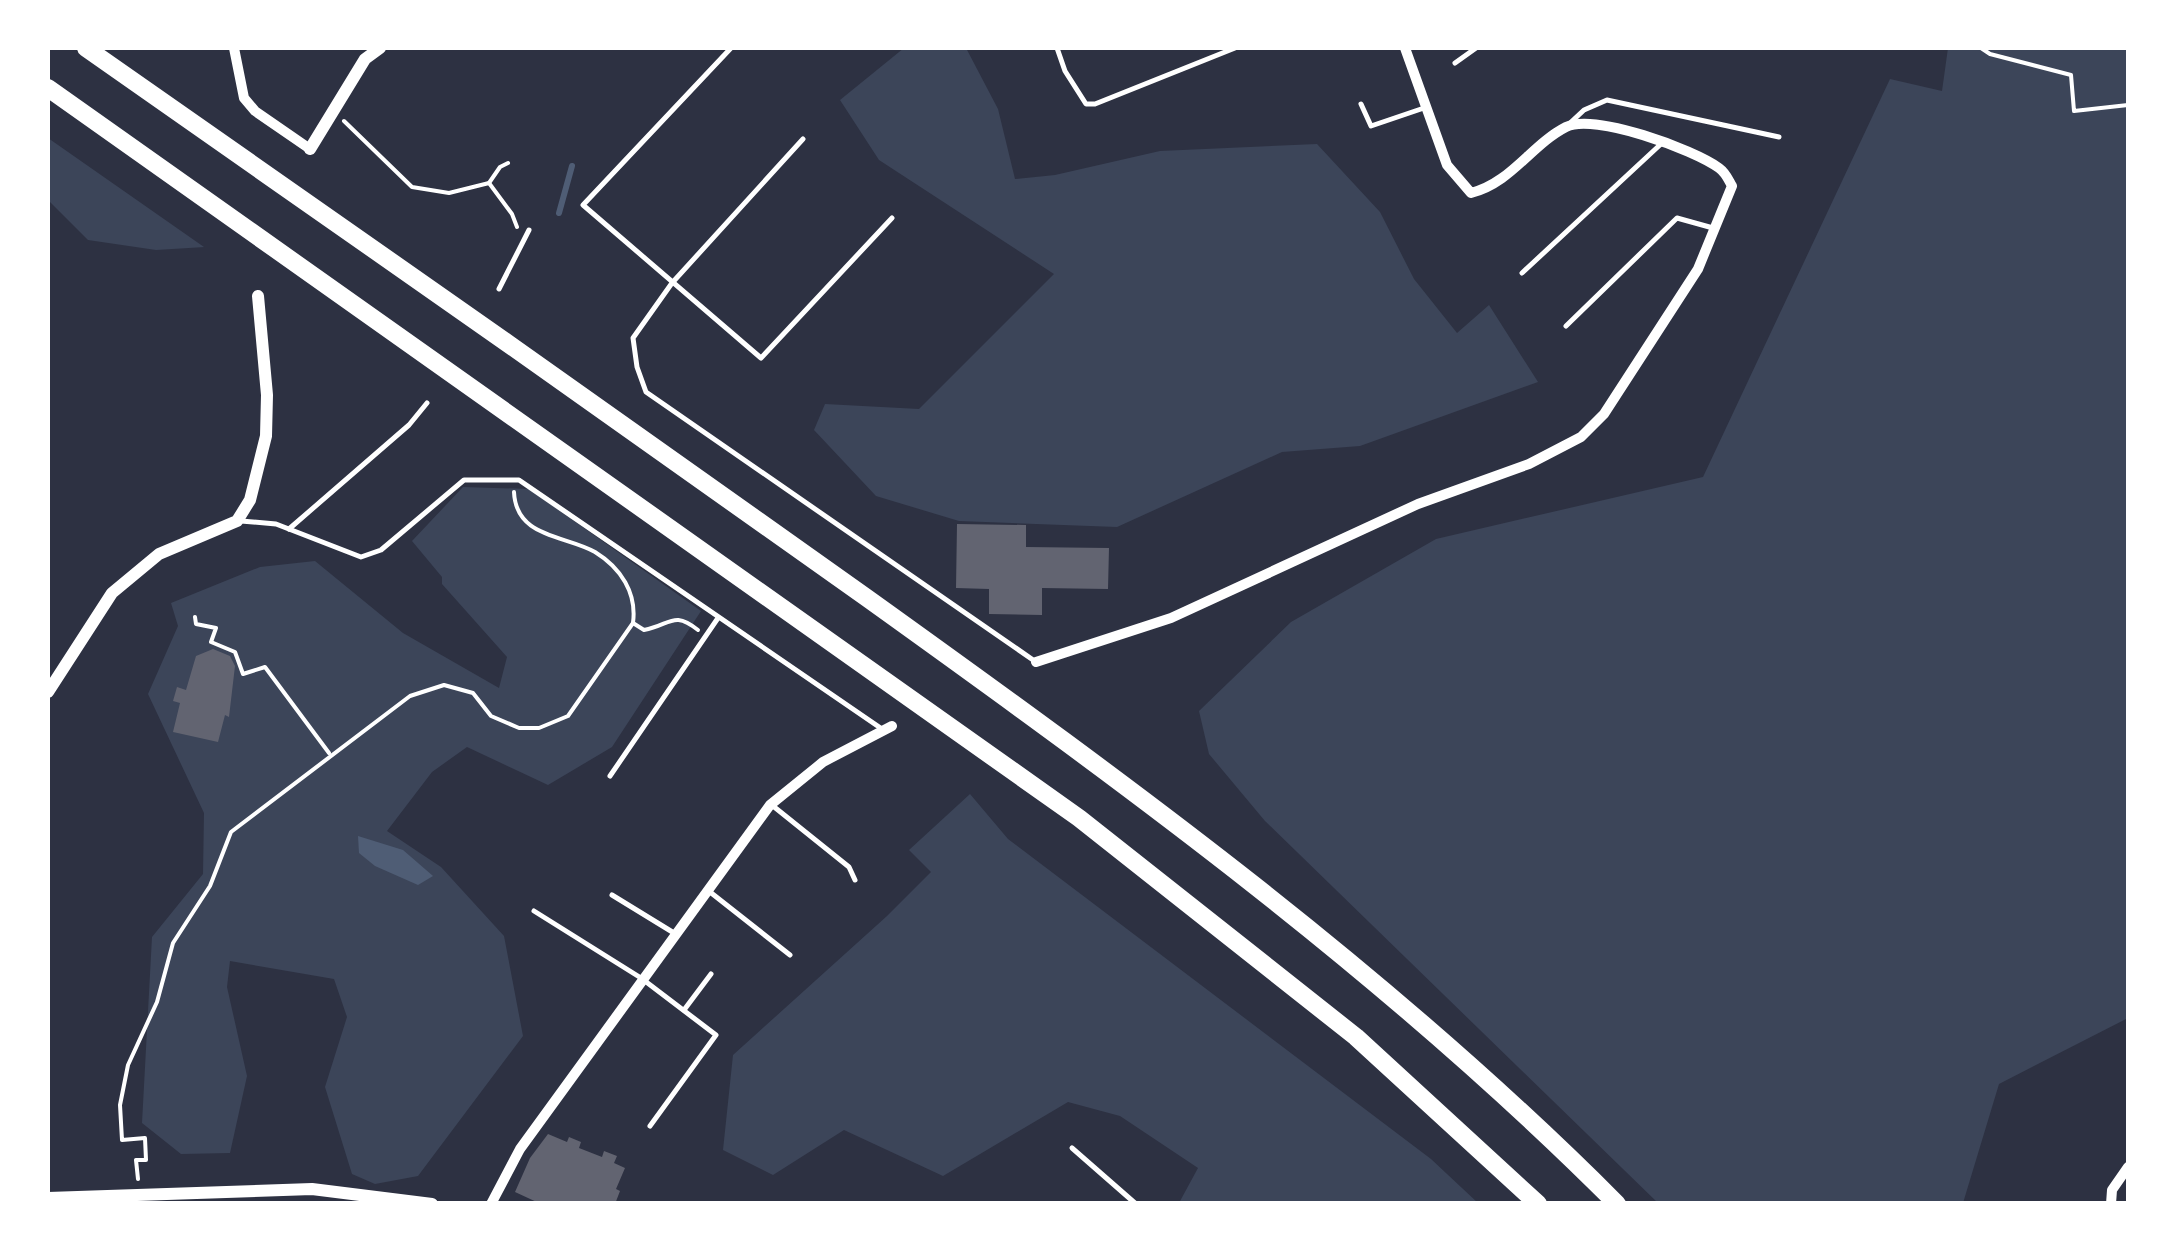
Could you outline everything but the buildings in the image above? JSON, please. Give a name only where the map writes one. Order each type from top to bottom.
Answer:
[{"type":"highway","points":[[86,48],[1108,770],[1396,997],[1617,1204]]},
{"type":"highway","points":[[48,88],[1079,818],[1356,1038],[1538,1204]]},
{"type":"street","points":[[234,48],[244,98],[255,111],[310,149],[366,59],[380,48]]},
{"type":"street","points":[[1036,662],[1171,618],[1418,504],[1529,464],[1581,437],[1604,414],[1698,269],[1732,186],[1724,171],[1695,153],[1590,122],[1566,126],[1491,188],[1472,193],[1448,165],[1405,48]]},
{"type":"street","points":[[48,692],[112,594],[158,554],[237,521],[250,500],[266,436],[258,296]]},
{"type":"street","points":[[491,1204],[520,1149],[770,804],[822,762],[887,728]]},
{"type":"street","points":[[2110,1204],[2112,1190],[2128,1168]]},
{"type":"street","points":[[48,1198],[312,1190],[432,1204]]},
{"type":"lane","points":[[731,48],[583,204],[761,358],[892,218]]},
{"type":"lane","points":[[1057,48],[1078,95],[1086,104],[1095,104],[1235,48]]},
{"type":"lane","points":[[1455,63],[1476,48]]},
{"type":"lane","points":[[1566,126],[1584,110],[1608,100],[1779,137]]},
{"type":"lane","points":[[1361,104],[1371,126],[1426,107]]},
{"type":"lane","points":[[803,139],[672,283],[634,338],[637,367],[646,392],[1036,662]]},
{"type":"lane","points":[[1522,273],[1662,143]]},
{"type":"lane","points":[[1566,326],[1678,218],[1715,228]]},
{"type":"lane","points":[[499,290],[529,230]]},
{"type":"lane","points":[[289,530],[410,425],[427,403]]},
{"type":"lane","points":[[237,521],[276,524],[361,558],[381,550],[464,480],[519,480],[718,618],[887,728]]},
{"type":"lane","points":[[610,776],[718,618]]},
{"type":"lane","points":[[770,804],[849,866],[854,880]]},
{"type":"lane","points":[[706,889],[790,955]]},
{"type":"lane","points":[[612,896],[675,933]]},
{"type":"lane","points":[[534,911],[641,978],[716,1035],[650,1126]]},
{"type":"lane","points":[[684,1010],[712,974]]},
{"type":"lane","points":[[1072,1148],[1136,1204]]},
{"type":"path","points":[[1981,48],[1990,54],[2071,75],[2074,111],[2128,105]]},
{"type":"path","points":[[334,111],[412,187],[449,192],[489,183],[500,166],[508,163]]},
{"type":"path","points":[[489,183],[512,214],[522,243]]},
{"type":"path","points":[[139,1193],[136,1160],[146,1160],[145,1138],[122,1140],[120,1105],[128,1065],[157,1002],[174,943],[210,886],[231,832],[410,696],[444,686],[473,693],[491,716],[519,728],[540,728],[568,716],[633,623],[635,607],[630,586],[595,552],[537,533],[515,505],[514,493],[526,483]]},
{"type":"path","points":[[196,617],[196,624],[216,628],[212,642],[236,652],[243,674],[264,667],[330,754]]},
{"type":"path","points":[[633,623],[644,630],[684,618],[706,636]]},
{"type":"shaded area","points":[[904,48],[966,48],[998,109],[1015,179],[1055,175],[1160,151],[1317,144],[1380,212],[1414,279],[1457,333],[1489,305],[1538,382],[1360,446],[1282,452],[1117,527],[959,521],[876,496],[814,430],[825,404],[919,409],[1054,274],[879,160],[840,100]]},
{"type":"shaded area","points":[[1948,48],[2128,48],[2128,1018],[1999,1084],[1963,1203],[1658,1203],[1265,821],[1209,754],[1199,711],[1291,622],[1436,539],[1703,477],[1890,79],[1942,91]]},
{"type":"shaded area","points":[[48,138],[205,247],[156,250],[88,240],[48,200]]},
{"type":"shaded area","points":[[463,487],[529,489],[701,611],[612,747],[548,785],[467,747],[432,772],[387,831],[441,867],[504,936],[523,1036],[418,1176],[375,1184],[352,1174],[325,1087],[347,1017],[334,979],[230,961],[227,987],[247,1076],[230,1153],[181,1154],[142,1123],[152,937],[203,874],[204,813],[148,694],[178,626],[171,603],[260,567],[315,561],[403,633],[499,688],[507,657],[442,584],[442,577],[412,541]]},
{"type":"shaded area","points":[[970,794],[1008,839],[1431,1159],[1478,1203],[1179,1203],[1198,1168],[1120,1116],[1068,1102],[943,1176],[844,1130],[773,1175],[723,1150],[733,1055],[931,872],[909,850]]},
{"type":"shaded area","points":[[358,836],[403,850],[433,876],[418,885],[375,866],[359,853]]},
{"type":"waterway","points":[[559,213],[572,166]]}]
